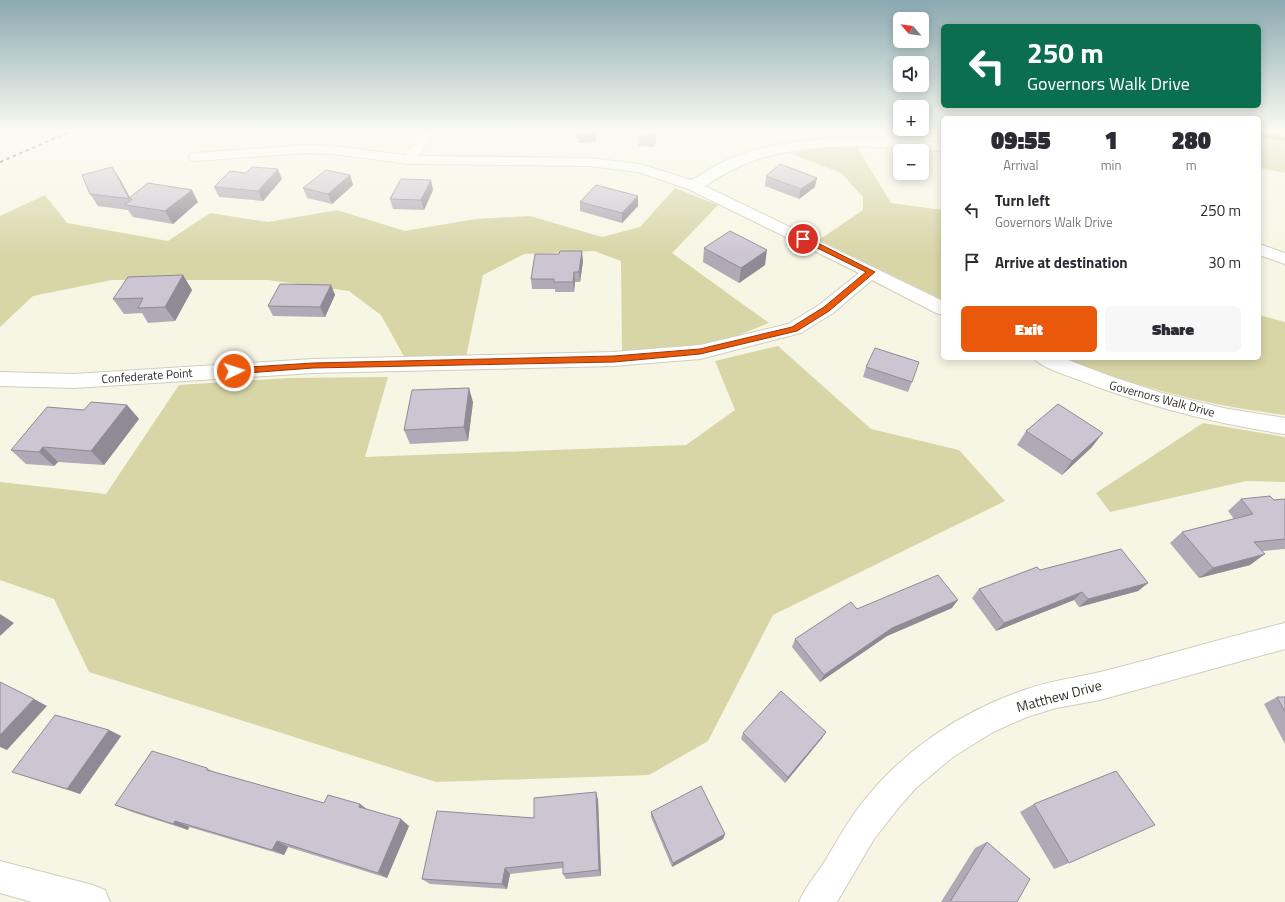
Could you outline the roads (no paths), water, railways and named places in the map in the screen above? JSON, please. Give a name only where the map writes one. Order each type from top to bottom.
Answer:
[{"type":"street","points":[[652,172],[693,186],[871,272],[941,308]]},
{"type":"street","points":[[693,186],[717,172]]},
{"type":"street","points":[[1261,250],[1285,259]]},
{"type":"street","name":"Confederate Point","points":[[0,379],[74,381],[313,366],[614,359],[700,352],[794,329],[826,309],[871,272]]},
{"type":"street","name":"Governors Walk Drive","points":[[1049,360],[1114,387],[1170,403],[1220,415],[1285,426]]},
{"type":"street","name":"Matthew Drive","points":[[816,902],[829,888],[863,828],[890,794],[919,766],[949,742],[981,722],[1015,707],[1050,696],[1095,687],[1285,636]]},
{"type":"street","points":[[0,877],[93,902]]}]
